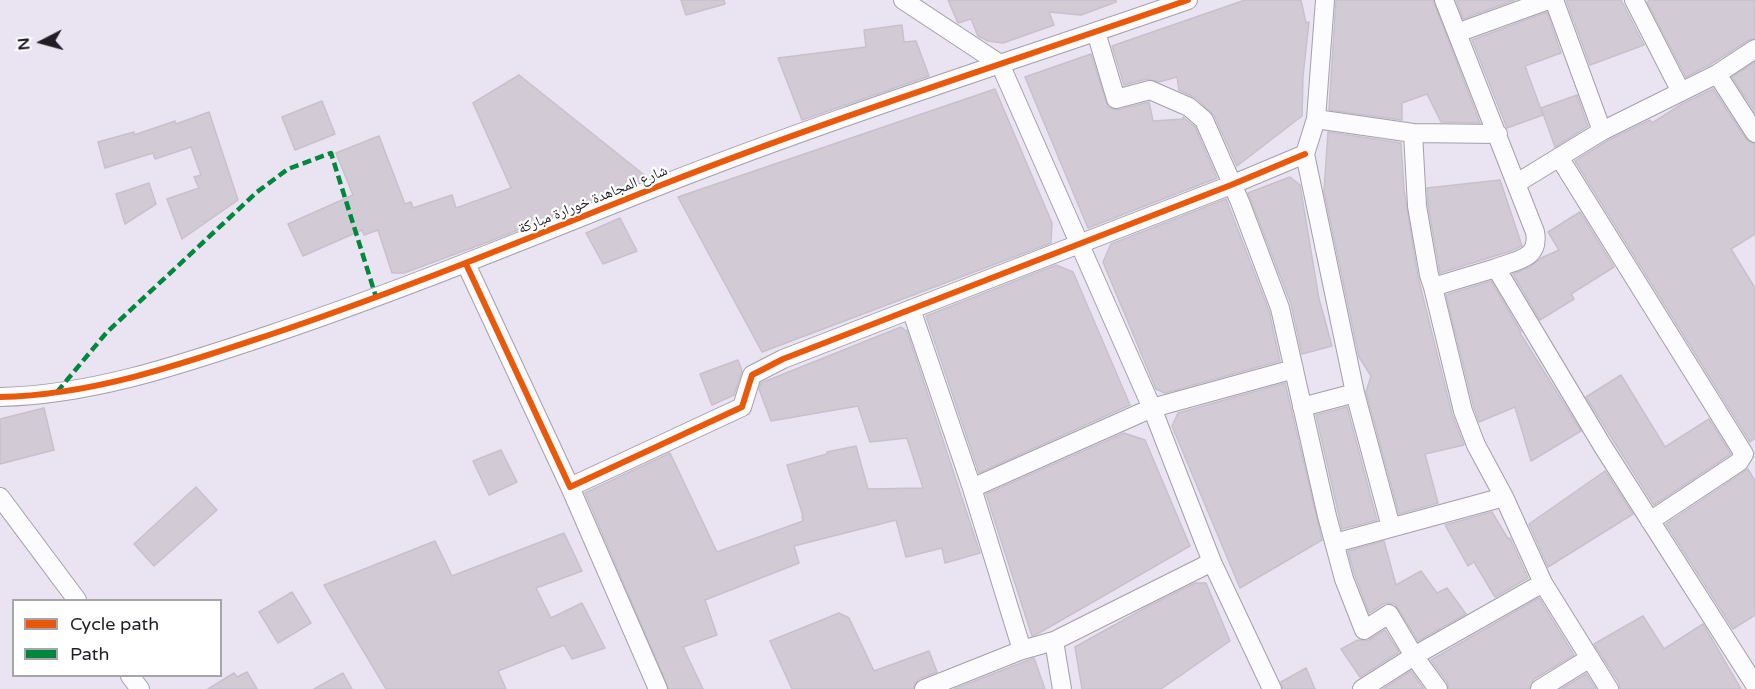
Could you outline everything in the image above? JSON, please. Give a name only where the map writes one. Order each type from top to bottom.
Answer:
[{"type":"street","points":[[903,0],[1000,64],[1152,408],[1212,562],[1272,689]]},
{"type":"street","name":"شارع المجاهدة خورارة مباركة","points":[[0,397],[31,396],[87,388],[191,361],[326,316],[466,264],[793,135],[1188,0]]},
{"type":"street","points":[[1325,0],[1316,119],[1305,154],[1355,393],[1391,528]]},
{"type":"street","points":[[1433,287],[1525,258],[1537,244],[1535,232],[1498,134],[1444,0]]},
{"type":"street","points":[[1457,33],[1548,0]]},
{"type":"street","points":[[1554,0],[1602,131]]},
{"type":"street","points":[[1636,1],[1681,92]]},
{"type":"street","points":[[1096,32],[1116,99],[1150,90],[1189,107],[1204,120],[1240,202],[1280,308],[1344,579],[1364,630],[1389,614],[1414,656],[1438,689]]},
{"type":"street","points":[[1516,183],[1602,131],[1717,74],[1755,49]]},
{"type":"street","points":[[1717,74],[1755,133]]},
{"type":"street","points":[[1316,119],[1413,133],[1498,134]]},
{"type":"street","points":[[1413,133],[1417,206],[1433,287],[1463,411],[1476,446],[1504,496],[1543,583],[1609,689]]},
{"type":"street","points":[[570,487],[742,406],[752,375],[783,359],[1231,185],[1305,154]]},
{"type":"street","points":[[1559,158],[1744,454],[1739,462],[1650,521]]},
{"type":"street","points":[[466,264],[570,487],[658,689]]},
{"type":"street","points":[[1496,268],[1754,687]]},
{"type":"street","points":[[911,309],[972,488],[1022,650]]},
{"type":"street","points":[[972,488],[1152,408],[1294,369]]},
{"type":"street","points":[[1302,407],[1355,393]]},
{"type":"street","points":[[1335,543],[1504,496]]},
{"type":"street","points":[[0,497],[76,599]]},
{"type":"street","points":[[924,689],[1022,650],[1054,641],[1212,562]]},
{"type":"street","points":[[1362,689],[1414,656],[1543,583]]},
{"type":"street","points":[[1054,641],[1062,689]]},
{"type":"street","points":[[1540,689],[1590,658]]},
{"type":"building","points":[[681,0],[724,0],[725,4],[686,15]]},
{"type":"building","points":[[948,0],[1116,0],[1116,2],[1081,15],[1049,12],[1054,25],[1003,43],[988,41],[978,36],[971,19],[958,23]]},
{"type":"building","points":[[1245,0],[1301,0],[1306,23],[1309,22],[1303,76],[1302,116],[1237,166],[1214,115],[1196,98],[1179,90],[1177,77],[1159,82],[1147,79],[1124,85],[1112,46]]},
{"type":"building","points":[[1336,0],[1433,0],[1480,123],[1441,122],[1427,94],[1402,103],[1402,120],[1329,110]]},
{"type":"building","points":[[1456,0],[1515,0],[1463,19]]},
{"type":"building","points":[[1566,0],[1621,0],[1644,45],[1590,65]]},
{"type":"building","points":[[1650,0],[1755,0],[1755,38],[1686,77],[1647,2]]},
{"type":"building","points":[[1547,12],[1561,53],[1525,66],[1543,115],[1507,128],[1472,40]]},
{"type":"building","points":[[902,25],[904,42],[916,41],[929,76],[802,120],[778,58],[866,47],[864,30]]},
{"type":"building","points":[[1091,54],[1108,107],[1118,110],[1149,102],[1153,121],[1183,119],[1183,117],[1195,127],[1217,178],[1088,228],[1025,77]]},
{"type":"building","points":[[1755,62],[1755,112],[1732,77]]},
{"type":"building","points":[[519,75],[648,178],[404,273],[392,273],[378,230],[364,235],[362,230],[303,256],[288,224],[353,195],[336,153],[379,136],[405,204],[411,202],[413,208],[452,195],[456,208],[511,188],[473,103]]},
{"type":"building","points":[[995,89],[1052,223],[1051,243],[762,352],[678,197]]},
{"type":"building","points":[[1713,89],[1746,139],[1755,144],[1755,234],[1731,249],[1755,288],[1755,438],[1750,442],[1575,161],[1607,141],[1650,120],[1652,123],[1682,104]]},
{"type":"building","points":[[1577,95],[1588,126],[1555,147],[1541,108]]},
{"type":"building","points":[[322,101],[335,134],[295,150],[282,117]]},
{"type":"building","points":[[209,112],[238,200],[182,239],[167,199],[199,188],[194,177],[201,175],[191,147],[155,159],[153,153],[105,168],[98,142],[134,132],[134,135],[175,121],[176,124]]},
{"type":"building","points":[[1328,132],[1401,143],[1404,190],[1418,277],[1452,414],[1464,445],[1425,454],[1438,503],[1399,514],[1366,392],[1371,376],[1359,357],[1324,191]]},
{"type":"building","points":[[1290,177],[1300,185],[1319,299],[1332,346],[1302,354],[1291,304],[1248,193]]},
{"type":"building","points":[[1500,180],[1522,246],[1440,273],[1427,188]]},
{"type":"building","points":[[149,183],[156,204],[125,224],[116,194]]},
{"type":"building","points":[[1226,199],[1269,311],[1280,361],[1165,393],[1156,389],[1103,262],[1111,244]]},
{"type":"building","points":[[1580,212],[1614,267],[1571,294],[1574,299],[1540,320],[1513,274],[1559,250],[1548,232]]},
{"type":"building","points":[[620,218],[637,251],[603,264],[586,233]]},
{"type":"building","points":[[1056,265],[1073,272],[1130,405],[979,473],[926,316]]},
{"type":"building","points":[[1491,281],[1520,333],[1581,431],[1531,461],[1515,407],[1479,422],[1446,295]]},
{"type":"building","points":[[901,327],[907,331],[980,553],[945,563],[942,548],[906,557],[896,520],[794,546],[799,563],[705,600],[717,635],[683,647],[703,689],[669,689],[585,493],[670,453],[717,552],[803,521],[787,465],[827,454],[827,452],[856,446],[868,489],[923,488],[907,438],[870,442],[858,406],[771,421],[759,389],[761,383]]},
{"type":"building","points":[[738,360],[742,371],[734,395],[712,405],[700,374]]},
{"type":"building","points":[[1621,375],[1665,447],[1709,419],[1731,454],[1654,505],[1586,397]]},
{"type":"building","points":[[1285,383],[1322,540],[1240,588],[1172,426],[1178,413]]},
{"type":"building","points":[[1347,407],[1377,520],[1342,529],[1316,415]]},
{"type":"building","points":[[44,408],[54,450],[0,464],[0,419]]},
{"type":"building","points":[[1124,433],[1145,440],[1190,546],[1032,636],[986,494]]},
{"type":"building","points":[[501,450],[517,482],[489,495],[473,461]]},
{"type":"building","points":[[1748,469],[1755,481],[1755,615],[1733,629],[1666,524]]},
{"type":"building","points":[[1605,471],[1633,514],[1548,567],[1529,524]]},
{"type":"building","points":[[196,487],[217,510],[154,566],[134,544]]},
{"type":"building","points":[[1492,512],[1508,539],[1510,538],[1528,578],[1495,597],[1474,562],[1468,566],[1445,525]]},
{"type":"building","points":[[564,533],[582,571],[536,588],[551,618],[582,603],[605,648],[572,659],[564,645],[498,671],[506,689],[386,689],[324,585],[435,541],[452,576]]},
{"type":"building","points":[[1384,541],[1396,585],[1421,571],[1437,593],[1447,588],[1466,614],[1418,641],[1395,604],[1383,604],[1369,613],[1348,551]]},
{"type":"building","points":[[1195,583],[1206,583],[1230,641],[1161,689],[1082,689],[1075,647]]},
{"type":"building","points":[[292,592],[311,623],[278,643],[259,612]]},
{"type":"building","points":[[1539,598],[1574,655],[1534,679],[1529,689],[1449,689],[1447,682],[1431,660]]},
{"type":"building","points":[[839,613],[849,618],[874,671],[929,651],[937,672],[919,679],[913,689],[792,689],[770,641]]},
{"type":"building","points":[[1643,616],[1664,649],[1703,624],[1741,689],[1620,689],[1619,683],[1594,644]]},
{"type":"building","points":[[1385,630],[1399,652],[1360,677],[1341,649],[1358,640],[1369,640]]},
{"type":"building","points":[[1034,658],[1045,689],[954,689],[1026,661]]},
{"type":"building","points":[[1306,668],[1315,689],[1283,689],[1281,682]]},
{"type":"building","points":[[1411,671],[1424,689],[1383,689]]},
{"type":"building","points":[[247,672],[257,689],[208,689],[234,673],[237,677]]},
{"type":"building","points":[[343,673],[352,689],[314,689]]},
{"type":"building","points":[[1586,674],[1596,689],[1561,689]]},
{"type":"marked path","points":[[57,392],[107,332],[257,192],[288,169],[331,153],[376,297]]},
{"type":"cycle path","points":[[0,397],[69,391],[103,384],[170,367],[269,335],[418,281],[794,135],[1188,0]]},
{"type":"cycle path","points":[[466,264],[570,487],[742,407],[752,375],[783,359],[1231,185],[1305,154]]}]
